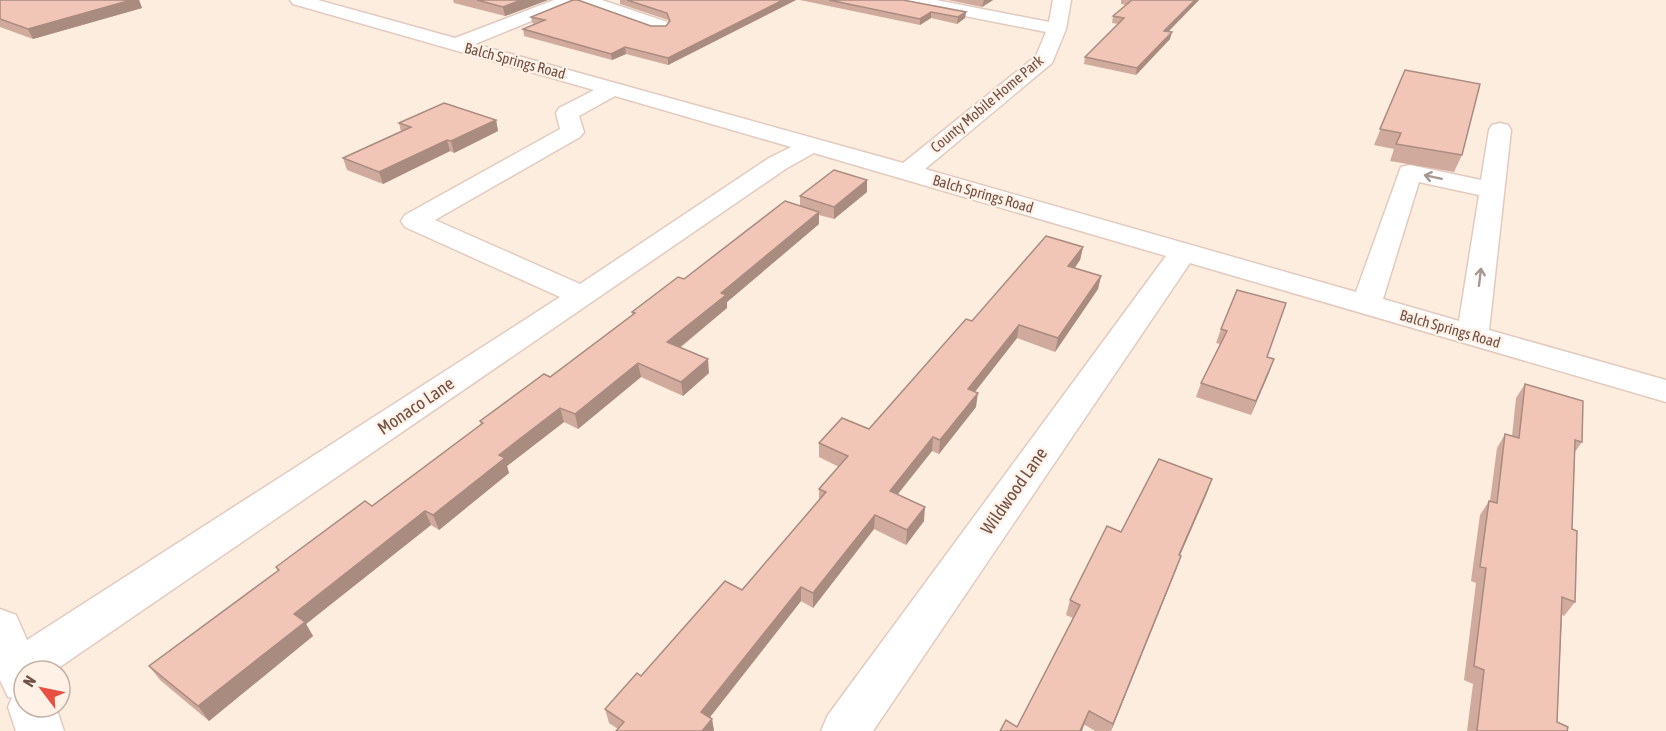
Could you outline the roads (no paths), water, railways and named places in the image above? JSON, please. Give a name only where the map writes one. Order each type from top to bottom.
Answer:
[{"type":"street","name":"Balch Springs Road","points":[[299,0],[907,172],[1666,391]]},
{"type":"street","points":[[455,45],[570,0]]},
{"type":"street","points":[[585,0],[660,26]]},
{"type":"street","points":[[909,0],[1057,29]]},
{"type":"street","name":"County Mobile Home Park","points":[[907,172],[1045,59],[1057,29],[1062,0]]},
{"type":"street","points":[[582,296],[414,220],[572,132],[567,113],[613,88]]},
{"type":"street","points":[[1473,335],[1500,130]]},
{"type":"street","name":"Monaco Lane","points":[[64,659],[582,296],[778,164],[812,145]]},
{"type":"street","points":[[1366,305],[1410,172],[1491,190]]},
{"type":"street","name":"Wildwood Lane","points":[[845,731],[1183,252]]},
{"type":"street","points":[[0,628],[13,659]]}]
